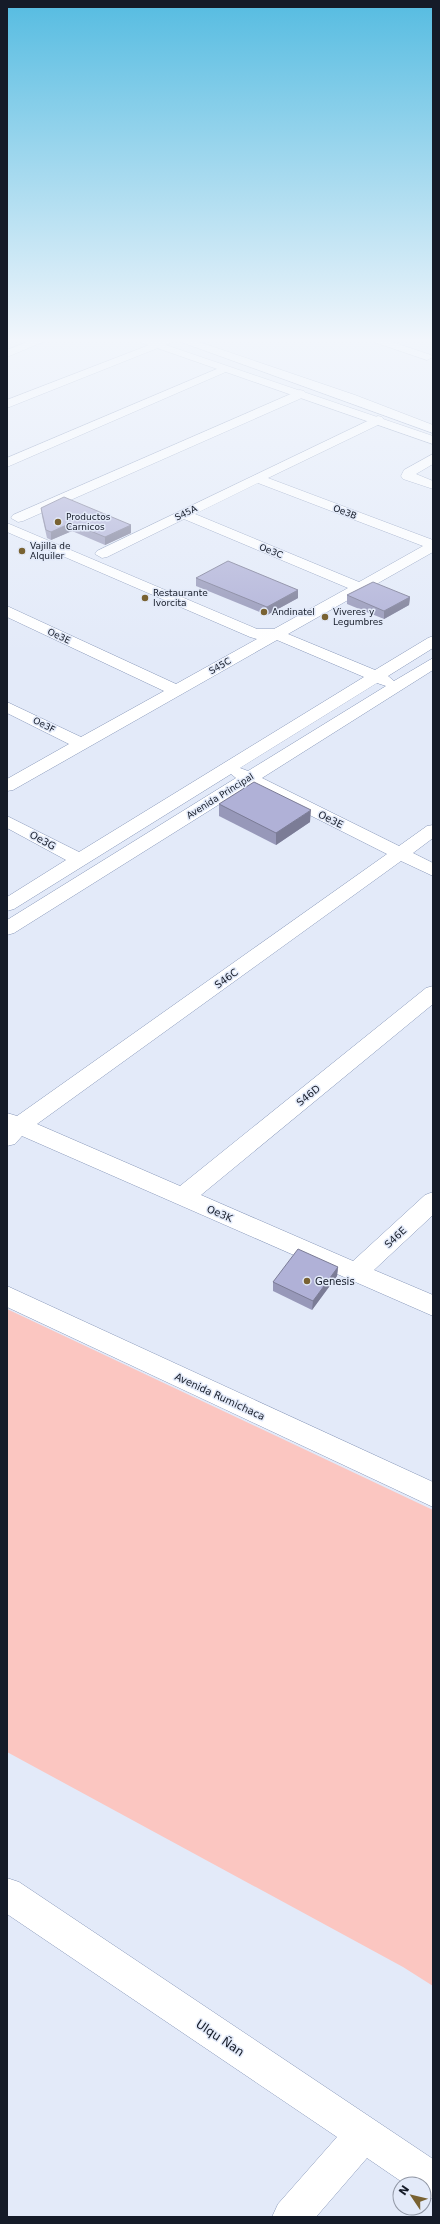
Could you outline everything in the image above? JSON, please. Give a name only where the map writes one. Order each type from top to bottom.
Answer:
[{"type":"street","points":[[7,463],[47,446]]},
{"type":"street","points":[[11,519],[180,446]]},
{"type":"street","name":"S45A","points":[[102,554],[325,446]]},
{"type":"street","points":[[433,458],[409,473],[408,476],[433,485]]},
{"type":"street","name":"Oe3B","points":[[258,478],[433,545]]},
{"type":"street","name":"Oe3C","points":[[183,514],[359,587]]},
{"type":"street","points":[[11,519],[166,580]]},
{"type":"street","points":[[11,519],[255,634],[276,634],[397,686]]},
{"type":"street","name":"S45C","points":[[7,786],[433,545]]},
{"type":"street","name":"Oe3E","points":[[7,612],[176,690]]},
{"type":"street","points":[[259,619],[273,625],[276,634]]},
{"type":"street","name":"Avenida Principal","points":[[7,905],[433,641]]},
{"type":"street","name":"Avenida Principal","points":[[7,929],[433,663]]},
{"type":"street","name":"Oe3F","points":[[7,707],[82,744]]},
{"type":"street","name":"Oe3E","points":[[228,768],[433,870]]},
{"type":"street","name":"Oe3G","points":[[7,820],[79,860]]},
{"type":"street","name":"S46C","points":[[11,1128],[433,830]]},
{"type":"street","name":"S46D","points":[[183,1197],[433,993]]},
{"type":"street","name":"Oe3K","points":[[11,1128],[183,1197],[433,1306]]},
{"type":"street","name":"S46E","points":[[356,1272],[433,1201]]},
{"type":"street","name":"Avenida Rumichaca","points":[[7,1296],[433,1495]]},
{"type":"street","name":"Ulqu Ñan","points":[[7,1894],[433,2181]]},
{"type":"street","points":[[291,2217],[364,2134]]},
{"type":"shaded area","points":[[7,1309],[433,1510],[433,1986],[403,1967],[7,1752]]},
{"type":"building","points":[[64,497],[131,525],[105,537],[71,523],[51,532],[46,530],[41,508]]},
{"type":"building","points":[[228,561],[298,590],[267,607],[196,578]]},
{"type":"building","points":[[373,582],[410,597],[384,611],[347,595]]},
{"type":"building","points":[[254,782],[311,810],[276,833],[219,804]]},
{"type":"building","name":"Genesis","points":[[298,1249],[338,1267],[313,1301],[273,1282]]},
{"type":"place","name":"Productos Carnicos","points":[[58,522]]},
{"type":"place","name":"Vajilla de Alquiler","points":[[22,551]]},
{"type":"place","name":"Restaurante Ivorcita","points":[[145,598]]},
{"type":"place","name":"Andinatel","points":[[264,612]]},
{"type":"place","name":"Viveres y Legumbres","points":[[325,617]]},
{"type":"place","name":"Genesis","points":[[307,1281]]}]
